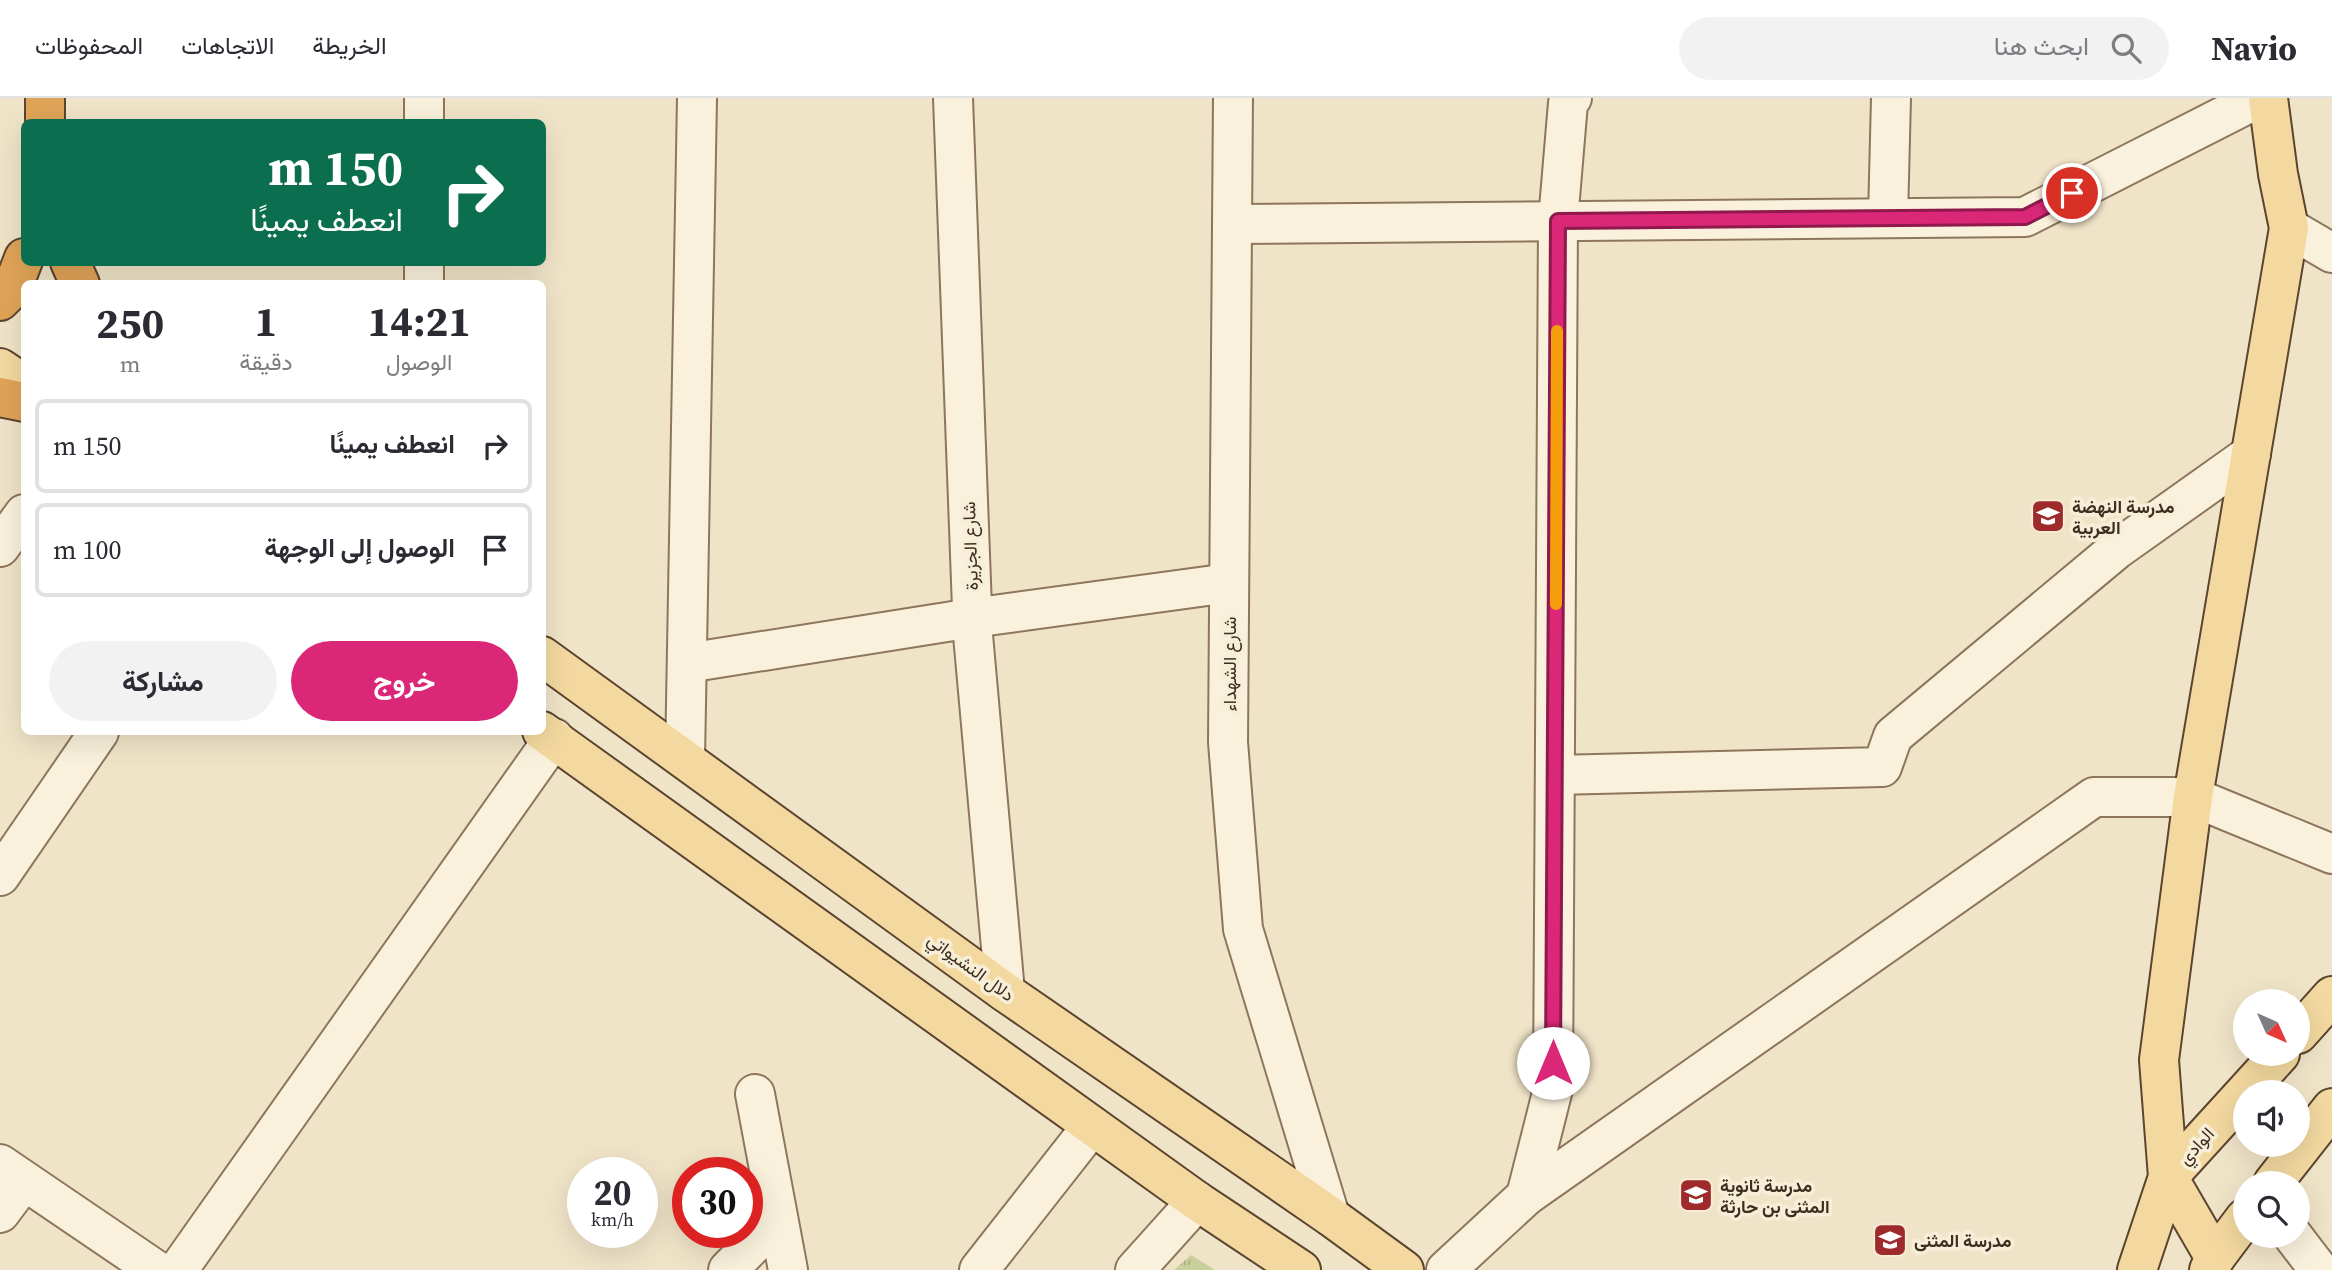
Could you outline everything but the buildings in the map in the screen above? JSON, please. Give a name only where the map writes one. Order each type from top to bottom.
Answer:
[{"type":"highway","points":[[45,98],[45,119]]},
{"type":"highway","points":[[0,397],[21,401]]},
{"type":"main road","points":[[2233,1235],[2212,1264],[2168,1177],[2159,1060],[2193,797],[2251,454],[2318,238],[2278,174],[2268,98]]},
{"type":"main road","points":[[0,368],[21,382]]},
{"type":"main road","name":"دلال النشيواتي","points":[[546,659],[1005,992],[1405,1270]]},
{"type":"main road","points":[[548,735],[1196,1200],[1301,1270]]},
{"type":"main road","points":[[2310,1021],[2332,996]]},
{"type":"main road","name":"الوادي","points":[[2168,1177],[2269,1066]]},
{"type":"main road","points":[[2282,1171],[2332,1108]]},
{"type":"main road","points":[[2137,1270],[2168,1177]]},
{"type":"street","points":[[424,98],[424,119]]},
{"type":"street","points":[[685,759],[697,98]]},
{"type":"street","name":"شارع الجزيرة","points":[[953,98],[972,618],[1005,992]]},
{"type":"street","name":"شارع الشهداء","points":[[1233,98],[1228,742],[1242,929],[1330,1216]]},
{"type":"street","points":[[1526,1196],[1553,1089],[1558,221],[1567,103],[1572,98]]},
{"type":"street","points":[[1888,218],[1891,98]]},
{"type":"street","points":[[1232,224],[2025,217],[2259,98]]},
{"type":"street","points":[[1555,775],[1882,767],[1893,736],[2116,550],[2251,454]]},
{"type":"street","points":[[0,547],[21,518]]},
{"type":"street","points":[[687,663],[972,618],[1229,583]]},
{"type":"street","points":[[0,876],[97,735]]},
{"type":"street","points":[[178,1270],[548,735]]},
{"type":"street","points":[[1446,1270],[1526,1196],[2094,797],[2193,797],[2332,854]]},
{"type":"street","points":[[755,1094],[788,1270]]},
{"type":"street","points":[[979,1270],[1092,1126]]},
{"type":"street","points":[[0,1213],[12,1172],[156,1270]]},
{"type":"street","points":[[1135,1270],[1196,1200]]},
{"type":"street","points":[[728,1270],[778,1219]]},
{"type":"street","points":[[2302,1248],[2319,1270]]},
{"type":"green space","points":[[1191,1255],[1215,1270],[1174,1270]]},
{"type":"slow traffic","points":[[1556,604],[1557,331]]},
{"type":"place","name":"مدرسة النهضة العربية","points":[[2048,516]]},
{"type":"place","name":"مدرسة ثانوية المثنى بن حارثة","points":[[1696,1195]]},
{"type":"place","name":"مدرسة المثنى","points":[[1890,1240]]},
{"type":"route","points":[[1553,1063],[1558,221],[2025,217],[2072,193]]}]
